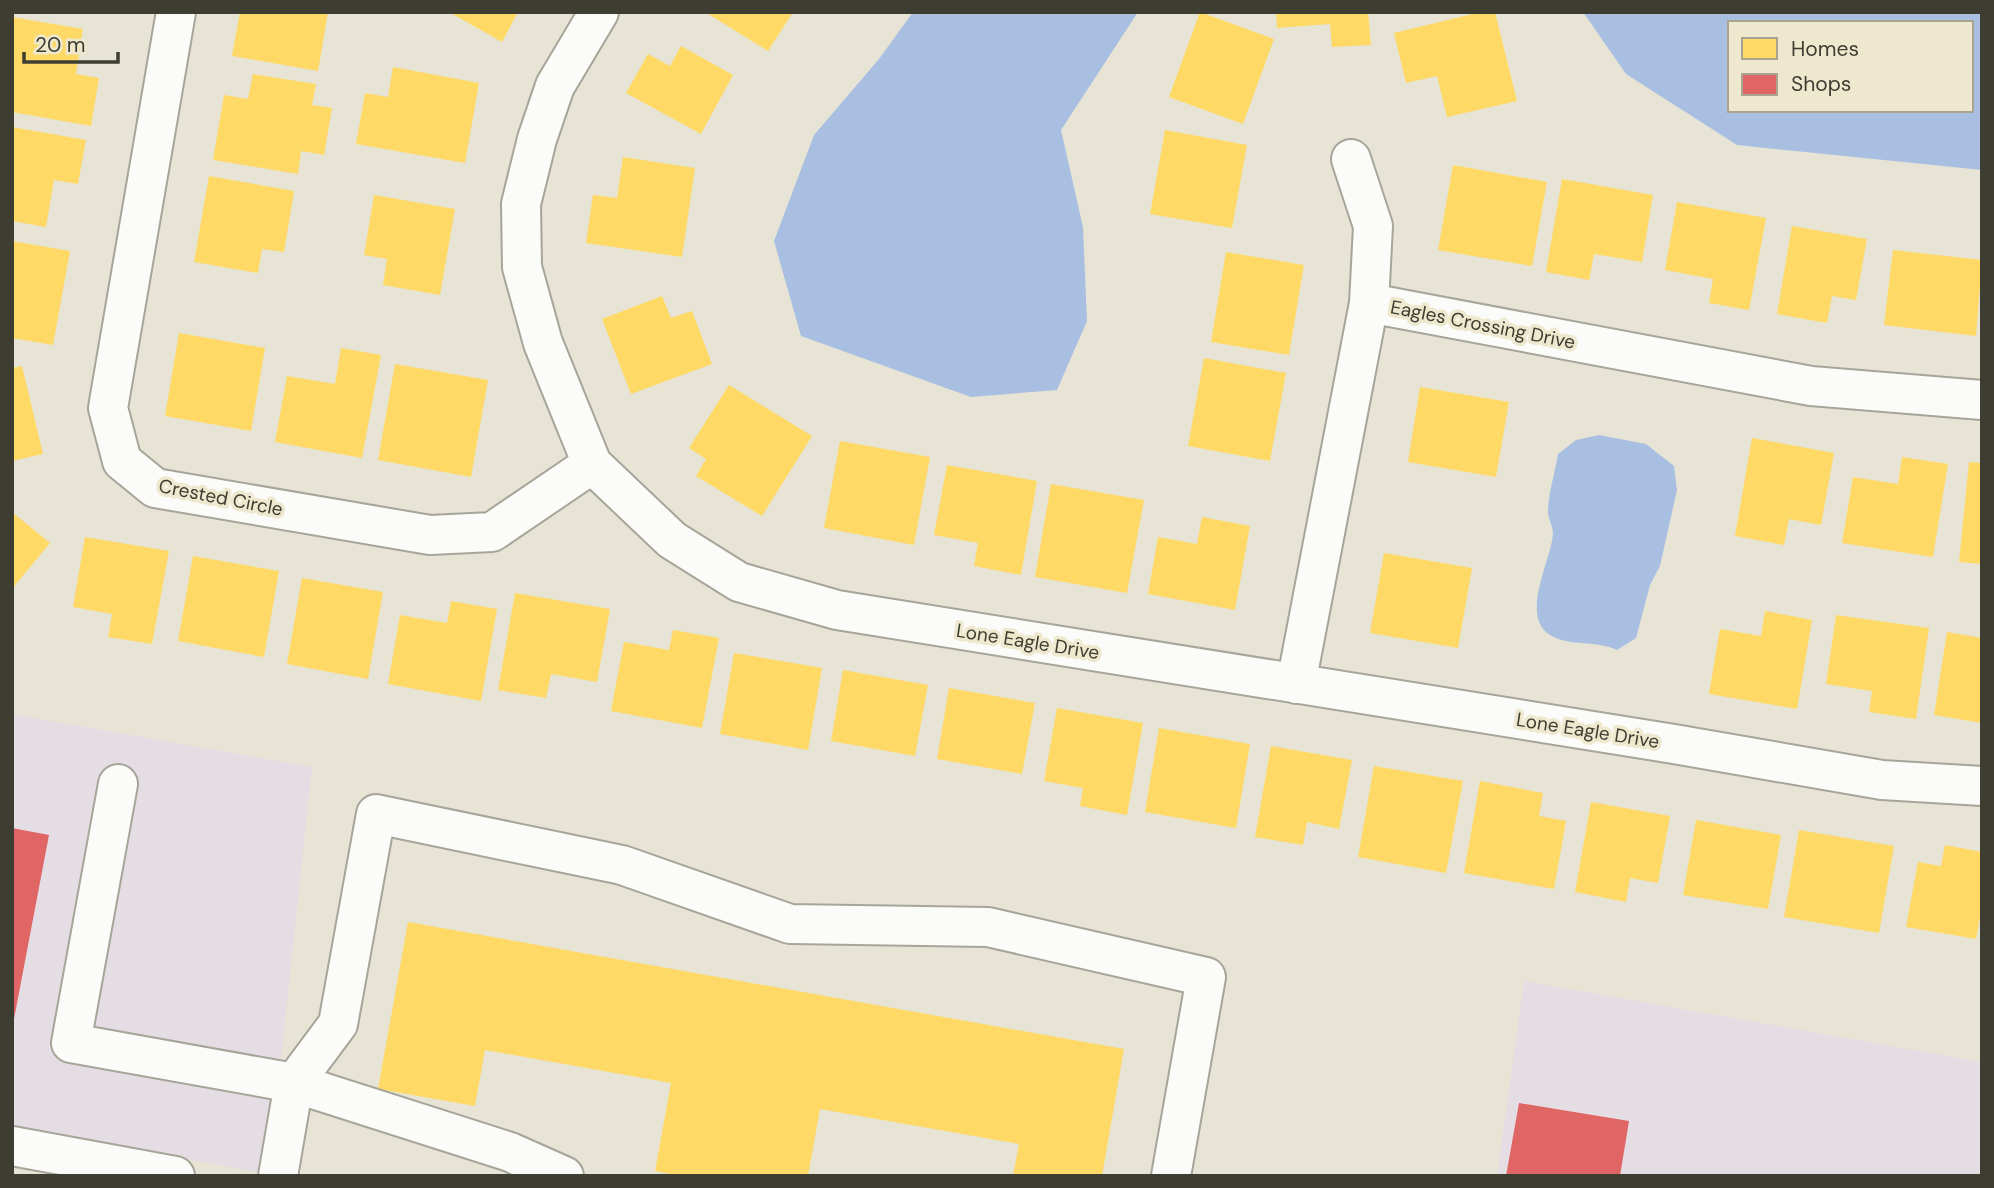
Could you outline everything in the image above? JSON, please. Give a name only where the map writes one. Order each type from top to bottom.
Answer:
[{"type":"street","name":"Crested Circle","points":[[176,12],[108,408],[122,461],[155,488],[430,535],[492,532],[592,464]]},
{"type":"street","name":"Lone Eagle Drive","points":[[599,12],[555,86],[537,139],[521,204],[522,267],[542,343],[592,464],[672,540],[739,582],[837,610],[1882,780],[1982,786]]},
{"type":"street","points":[[1351,159],[1373,226],[1369,303]]},
{"type":"street","name":"Eagles Crossing Drive","points":[[1296,684],[1369,303],[1811,386],[1982,400]]},
{"type":"street","points":[[118,785],[71,1043],[294,1083],[510,1153],[564,1176]]},
{"type":"street","points":[[278,1176],[294,1083],[338,1024],[376,814],[622,865],[790,924],[988,927],[1206,977],[1171,1176]]},
{"type":"street","points":[[12,1146],[175,1176]]},
{"type":"shaded area","points":[[12,714],[312,767],[269,1174],[12,1128]]},
{"type":"shaded area","points":[[1524,981],[1982,1062],[1982,1176],[1497,1176]]},
{"type":"water","points":[[913,12],[1138,12],[1061,130],[1083,227],[1087,321],[1057,390],[971,397],[801,336],[774,241],[814,135],[879,59]]},
{"type":"water","points":[[1583,12],[1982,12],[1982,170],[1737,145],[1626,74]]},
{"type":"water","points":[[1599,435],[1646,444],[1674,466],[1677,490],[1660,566],[1650,585],[1636,638],[1617,650],[1558,639],[1541,626],[1537,615],[1537,601],[1553,533],[1548,505],[1558,454],[1576,440]]},
{"type":"building: Homes","points":[[240,12],[328,12],[318,71],[232,56]]},
{"type":"building: Homes","points":[[449,12],[518,12],[502,42]]},
{"type":"building: Homes","points":[[705,12],[793,12],[768,51]]},
{"type":"building: Homes","points":[[1200,12],[1274,39],[1243,124],[1169,97]]},
{"type":"building: Homes","points":[[1276,12],[1368,12],[1371,45],[1332,47],[1330,24],[1277,28]]},
{"type":"building: Homes","points":[[1481,12],[1495,12],[1517,101],[1447,117],[1437,76],[1406,83],[1394,33]]},
{"type":"building: Homes","points":[[12,17],[83,29],[76,74],[99,78],[91,126],[12,112]]},
{"type":"building: Homes","points":[[681,46],[733,75],[701,134],[626,93],[648,54],[670,66]]},
{"type":"building: Homes","points":[[393,67],[479,83],[465,163],[356,144],[365,93],[388,97]]},
{"type":"building: Homes","points":[[253,74],[316,84],[312,105],[332,108],[324,155],[301,151],[298,174],[213,160],[224,95],[248,99]]},
{"type":"building: Homes","points":[[12,127],[86,140],[78,184],[54,180],[46,227],[12,221]]},
{"type":"building: Homes","points":[[1165,130],[1247,145],[1232,228],[1150,214]]},
{"type":"building: Homes","points":[[623,157],[695,168],[682,257],[586,243],[593,195],[617,198]]},
{"type":"building: Homes","points":[[1453,165],[1547,182],[1532,266],[1438,250]]},
{"type":"building: Homes","points":[[209,176],[294,191],[284,252],[262,249],[258,273],[194,262]]},
{"type":"building: Homes","points":[[1562,179],[1653,195],[1642,262],[1594,254],[1589,280],[1546,272]]},
{"type":"building: Homes","points":[[374,195],[455,209],[440,295],[383,285],[387,259],[364,255]]},
{"type":"building: Homes","points":[[1677,202],[1766,218],[1749,310],[1709,303],[1713,279],[1665,270]]},
{"type":"building: Homes","points":[[1792,226],[1867,239],[1856,300],[1832,296],[1827,323],[1777,314]]},
{"type":"building: Homes","points":[[12,241],[70,251],[53,345],[12,338]]},
{"type":"building: Homes","points":[[1893,250],[1982,260],[1976,336],[1884,325]]},
{"type":"building: Homes","points":[[1226,252],[1304,265],[1289,355],[1211,342]]},
{"type":"building: Homes","points":[[662,296],[671,318],[692,311],[712,364],[631,394],[602,319]]},
{"type":"building: Homes","points":[[179,333],[265,348],[251,431],[165,416]]},
{"type":"building: Homes","points":[[341,348],[381,355],[362,458],[275,442],[287,376],[335,384]]},
{"type":"building: Homes","points":[[1204,358],[1286,373],[1270,461],[1188,446]]},
{"type":"building: Homes","points":[[395,364],[488,380],[471,477],[378,460]]},
{"type":"building: Homes","points":[[22,366],[43,454],[12,461],[12,368]]},
{"type":"building: Homes","points":[[729,385],[812,436],[762,516],[696,476],[706,459],[689,448]]},
{"type":"building: Homes","points":[[1420,387],[1509,402],[1496,477],[1408,462]]},
{"type":"building: Homes","points":[[1752,438],[1834,453],[1821,525],[1789,519],[1784,545],[1735,536]]},
{"type":"building: Homes","points":[[840,441],[930,457],[914,545],[824,528]]},
{"type":"building: Homes","points":[[1902,457],[1948,464],[1933,557],[1842,543],[1853,477],[1898,484]]},
{"type":"building: Homes","points":[[1969,462],[1982,463],[1982,564],[1959,562]]},
{"type":"building: Homes","points":[[947,465],[1037,481],[1021,575],[974,566],[978,543],[934,535]]},
{"type":"building: Homes","points":[[1051,484],[1144,500],[1127,593],[1035,577]]},
{"type":"building: Homes","points":[[12,512],[50,543],[12,589]]},
{"type":"building: Homes","points":[[1202,517],[1250,526],[1235,610],[1148,594],[1158,537],[1197,544]]},
{"type":"building: Homes","points":[[85,537],[169,551],[152,644],[108,637],[112,614],[73,607]]},
{"type":"building: Homes","points":[[1384,553],[1472,568],[1458,648],[1370,633]]},
{"type":"building: Homes","points":[[193,556],[279,571],[264,657],[178,641]]},
{"type":"building: Homes","points":[[302,578],[383,592],[368,679],[287,664]]},
{"type":"building: Homes","points":[[515,593],[610,609],[597,682],[551,674],[546,698],[498,690]]},
{"type":"building: Homes","points":[[451,601],[497,609],[481,701],[388,684],[400,615],[447,623]]},
{"type":"building: Homes","points":[[1765,611],[1812,620],[1797,709],[1709,694],[1720,629],[1761,636]]},
{"type":"building: Homes","points":[[1836,615],[1929,628],[1916,719],[1869,712],[1872,691],[1826,684]]},
{"type":"building: Homes","points":[[673,630],[719,638],[702,728],[611,711],[624,642],[669,650]]},
{"type":"building: Homes","points":[[1947,632],[1982,638],[1982,723],[1934,715]]},
{"type":"building: Homes","points":[[734,653],[822,668],[808,750],[720,734]]},
{"type":"building: Homes","points":[[843,670],[928,685],[915,756],[831,741]]},
{"type":"building: Homes","points":[[949,688],[1035,703],[1022,774],[937,759]]},
{"type":"building: Homes","points":[[1057,708],[1143,723],[1127,815],[1080,806],[1083,788],[1044,781]]},
{"type":"building: Homes","points":[[1159,728],[1250,744],[1236,828],[1145,812]]},
{"type":"building: Homes","points":[[1271,746],[1352,760],[1339,829],[1307,822],[1303,845],[1255,837]]},
{"type":"building: Homes","points":[[1374,766],[1463,781],[1446,873],[1358,857]]},
{"type":"building: Homes","points":[[1480,781],[1543,793],[1539,816],[1566,821],[1554,889],[1464,873]]},
{"type":"building: Homes","points":[[1591,802],[1670,816],[1658,883],[1630,878],[1626,902],[1575,892]]},
{"type":"building: Homes","points":[[1696,820],[1781,835],[1768,909],[1683,895]]},
{"type":"building: Homes","points":[[1799,830],[1894,846],[1879,933],[1784,917]]},
{"type":"building: Homes","points":[[1945,845],[1982,852],[1982,907],[1976,939],[1906,927],[1918,862],[1941,866]]},
{"type":"building: Homes","points":[[408,922],[1124,1049],[1102,1176],[1013,1176],[1019,1144],[820,1109],[808,1176],[680,1176],[655,1171],[671,1083],[485,1050],[475,1106],[378,1089]]},
{"type":"building: Shops","points":[[12,828],[49,835],[14,1019],[12,1019]]},
{"type":"building: Shops","points":[[1519,1103],[1629,1121],[1620,1176],[1506,1176]]}]
